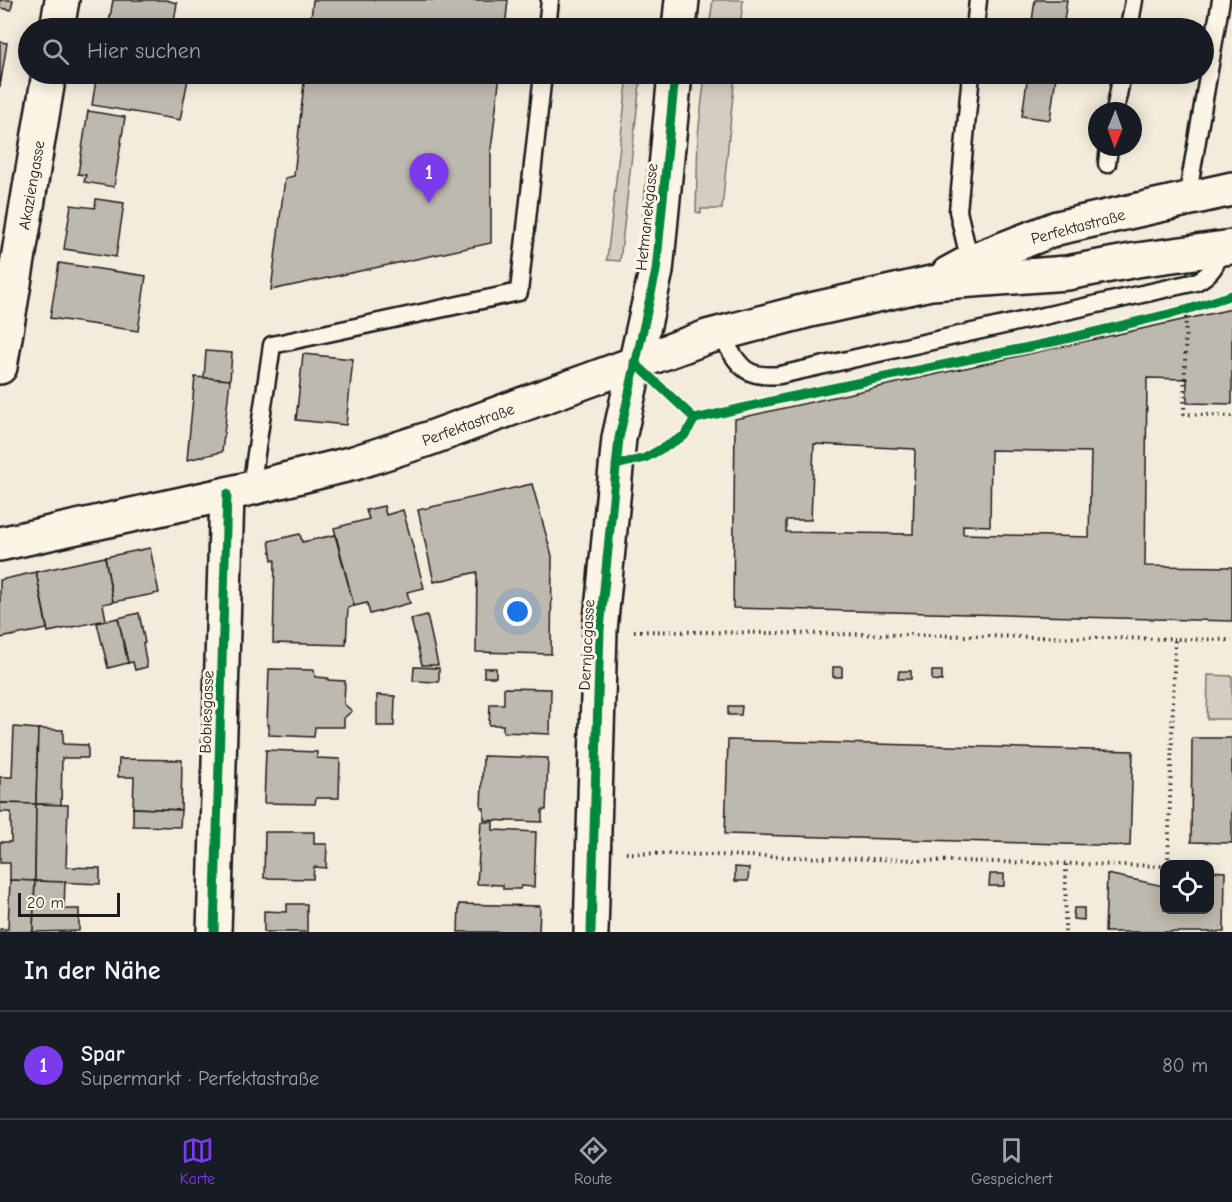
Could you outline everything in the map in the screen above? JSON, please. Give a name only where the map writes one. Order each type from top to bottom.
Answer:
[{"type":"street","points":[[59,18],[62,0]]},
{"type":"street","points":[[680,18],[682,0]]},
{"type":"street","name":"Akaziengasse","points":[[0,367],[47,84]]},
{"type":"street","name":"Hetmanekgasse","points":[[634,362],[656,271],[674,84]]},
{"type":"street","name":"Perfektastraße","points":[[931,283],[970,262],[1057,228],[1232,189]]},
{"type":"street","name":"Perfektastraße","points":[[0,544],[354,463],[428,439],[634,362],[719,333],[806,311],[931,283],[1067,273],[1137,260],[1226,248]]},
{"type":"street","name":"Dernjacgasse","points":[[591,932],[600,630],[619,438],[634,362]]},
{"type":"street","name":"Bobiesgasse","points":[[214,932],[239,491]]},
{"type":"lane","points":[[548,18],[550,0]]},
{"type":"lane","points":[[976,18],[978,0]]},
{"type":"lane","points":[[1131,18],[1134,0]]},
{"type":"lane","points":[[1214,41],[1221,0]]},
{"type":"lane","points":[[239,491],[272,345],[519,292],[542,84]]},
{"type":"lane","points":[[970,84],[958,211],[970,262]]},
{"type":"lane","points":[[1117,102],[1120,84]]},
{"type":"lane","points":[[1187,199],[1207,84]]},
{"type":"lane","points":[[1107,164],[1108,156]]},
{"type":"lane","points":[[719,333],[742,369],[765,376],[780,375],[1196,282],[1207,276],[1226,248]]},
{"type":"path","points":[[1175,313],[1190,309],[1184,414],[1232,416]]},
{"type":"path","points":[[600,630],[1232,640]]},
{"type":"path","points":[[1166,860],[1176,639]]},
{"type":"path","points":[[592,853],[1160,865]]},
{"type":"path","points":[[1065,932],[1066,864]]},
{"type":"shaded area","points":[[713,0],[743,0],[741,18],[710,18]]},
{"type":"shaded area","points":[[627,84],[640,84],[620,261],[607,260]]},
{"type":"shaded area","points":[[704,84],[734,84],[722,209],[701,209],[701,213],[696,212],[698,135]]},
{"type":"shaded area","points":[[1208,675],[1232,676],[1232,719],[1207,719]]},
{"type":"building","points":[[0,0],[13,0],[11,10],[0,8]]},
{"type":"building","points":[[113,0],[166,0],[177,3],[175,18],[110,18]]},
{"type":"building","points":[[313,0],[508,0],[506,18],[311,18]]},
{"type":"building","points":[[1035,0],[1067,0],[1064,18],[1032,18]]},
{"type":"building","points":[[0,42],[7,43],[0,87]]},
{"type":"building","points":[[95,84],[187,84],[180,120],[92,105]]},
{"type":"building","points":[[304,84],[499,84],[491,150],[491,243],[271,290],[285,178],[294,176]]},
{"type":"building","points":[[1027,84],[1055,84],[1050,120],[1022,116]]},
{"type":"building","points":[[88,111],[125,117],[114,187],[84,182],[86,175],[78,174]]},
{"type":"building","points":[[96,199],[124,203],[116,257],[64,249],[71,205],[95,208]]},
{"type":"building","points":[[59,263],[146,276],[138,331],[50,318]]},
{"type":"building","points":[[1232,309],[1232,404],[1187,403],[1187,379],[1147,378],[1145,566],[1232,567],[1232,621],[733,608],[735,419]],"holes":[[[814,444],[915,449],[913,534],[786,532],[786,520],[811,520]],[[991,450],[1091,452],[1089,537],[963,534],[963,525],[990,526]]]},
{"type":"building","points":[[206,351],[232,353],[230,380],[204,378]]},
{"type":"building","points":[[303,354],[353,359],[346,425],[296,420]]},
{"type":"building","points":[[195,377],[230,380],[222,452],[187,460]]},
{"type":"building","points":[[532,484],[552,556],[551,654],[476,652],[477,572],[434,582],[418,510]]},
{"type":"building","points":[[384,506],[386,515],[403,510],[424,588],[407,592],[410,603],[370,614],[367,603],[354,606],[334,528],[369,519],[366,510]]},
{"type":"building","points":[[300,534],[302,542],[335,535],[354,606],[348,608],[346,645],[273,643],[275,560],[272,560],[269,541]]},
{"type":"building","points":[[150,548],[159,593],[113,602],[105,557]]},
{"type":"building","points":[[105,557],[113,602],[103,604],[106,620],[48,632],[36,572]]},
{"type":"building","points":[[36,572],[47,629],[0,638],[0,580]]},
{"type":"building","points":[[139,613],[147,667],[135,670],[133,662],[128,663],[118,618]]},
{"type":"building","points":[[427,615],[438,665],[422,665],[411,619]]},
{"type":"building","points":[[118,618],[128,663],[108,668],[97,623]]},
{"type":"building","points":[[414,667],[439,668],[439,682],[413,681]]},
{"type":"building","points":[[833,667],[842,667],[842,677],[833,677]]},
{"type":"building","points":[[484,668],[496,668],[496,677],[484,677]]},
{"type":"building","points":[[269,669],[314,670],[315,677],[345,681],[344,704],[352,711],[344,718],[344,727],[315,727],[314,737],[269,735],[269,725],[267,725]]},
{"type":"building","points":[[899,671],[911,671],[911,679],[898,679]]},
{"type":"building","points":[[932,671],[942,671],[942,681],[932,680]]},
{"type":"building","points":[[504,688],[551,689],[550,734],[503,732],[503,725],[489,725],[490,704],[504,704]]},
{"type":"building","points":[[377,695],[395,696],[394,726],[377,726]]},
{"type":"building","points":[[728,706],[742,706],[741,715],[728,715]]},
{"type":"building","points":[[14,727],[38,729],[36,804],[0,803],[0,777],[12,777]]},
{"type":"building","points":[[38,729],[63,730],[63,744],[88,745],[88,758],[62,758],[61,805],[36,804]]},
{"type":"building","points":[[1192,738],[1232,738],[1232,843],[1191,842]]},
{"type":"building","points":[[728,740],[1133,751],[1130,846],[725,834]]},
{"type":"building","points":[[266,750],[317,752],[317,758],[340,759],[339,798],[316,798],[315,804],[264,803]]},
{"type":"building","points":[[483,756],[548,758],[546,810],[542,810],[542,822],[484,820],[484,808],[481,808]]},
{"type":"building","points":[[119,759],[182,760],[181,810],[133,808],[134,777],[118,777]]},
{"type":"building","points":[[0,803],[36,804],[35,881],[10,880],[10,863],[0,863],[0,842],[11,842],[11,812],[0,812]]},
{"type":"building","points":[[36,804],[68,805],[66,867],[100,868],[100,884],[35,881]]},
{"type":"building","points":[[133,808],[181,810],[180,827],[133,826]]},
{"type":"building","points":[[481,822],[493,822],[493,830],[536,832],[534,887],[521,886],[520,889],[503,889],[503,885],[477,884]]},
{"type":"building","points":[[265,832],[314,832],[314,844],[327,844],[326,868],[314,867],[313,879],[264,878]]},
{"type":"building","points":[[735,867],[749,868],[748,881],[735,881]]},
{"type":"building","points":[[1214,871],[1225,872],[1224,932],[1105,932],[1107,874],[1160,885],[1160,914],[1214,914]]},
{"type":"building","points":[[990,874],[1004,874],[1004,886],[989,886]]},
{"type":"building","points":[[10,880],[35,881],[33,932],[0,932],[0,929],[8,929]]},
{"type":"building","points":[[35,881],[65,882],[64,909],[79,909],[79,931],[33,932]]},
{"type":"building","points":[[287,904],[307,904],[307,932],[264,932],[264,911],[287,912]]},
{"type":"building","points":[[459,904],[540,906],[539,932],[458,932]]},
{"type":"building","points":[[1074,908],[1084,908],[1084,920],[1073,919]]},
{"type":"cycle path","points":[[591,932],[600,630],[619,438],[656,271],[674,84]]},
{"type":"cycle path","points":[[616,465],[645,458],[684,436],[695,419],[1057,341],[1186,310],[1232,295]]},
{"type":"cycle path","points":[[634,362],[695,419]]},
{"type":"cycle path","points":[[214,932],[227,494]]},
{"type":"place","name":"Spar","points":[[429,203]]}]
